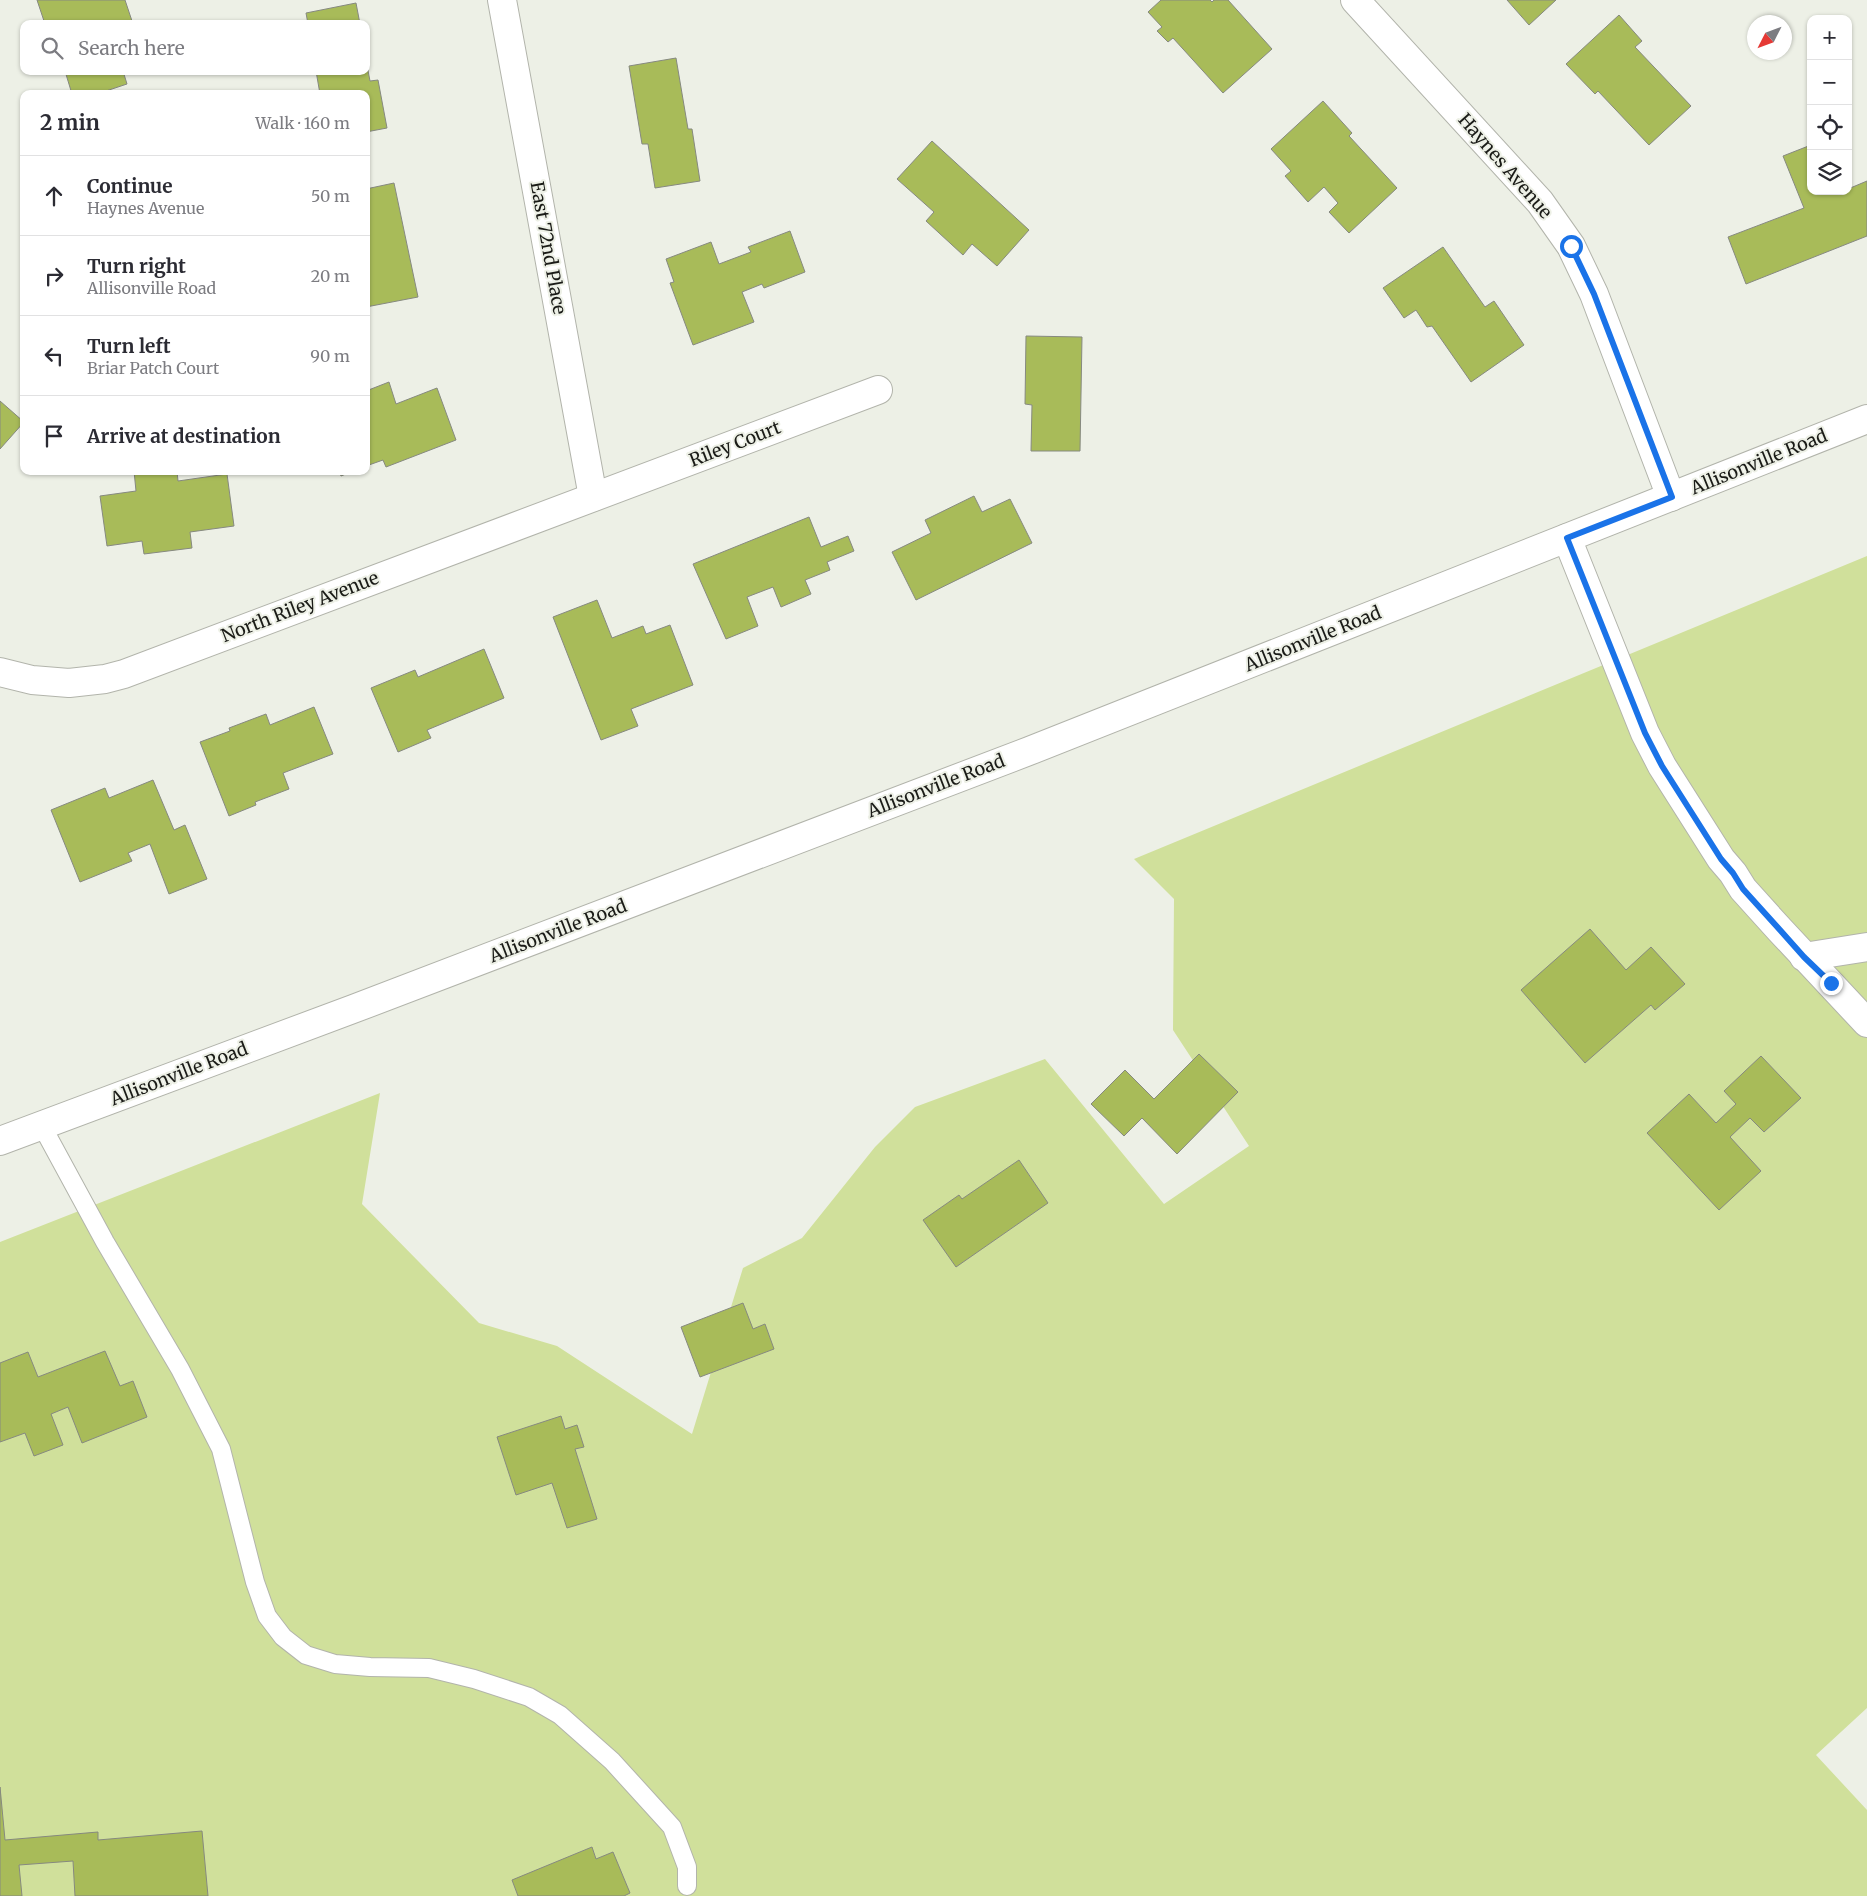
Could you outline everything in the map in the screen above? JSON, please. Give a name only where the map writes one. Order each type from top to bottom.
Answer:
[{"type":"street","name":"East 72nd Place","points":[[502,0],[593,497]]},
{"type":"street","name":"Haynes Avenue","points":[[1355,0],[1540,202],[1571,246],[1597,302],[1672,497]]},
{"type":"street","name":"Riley Court","points":[[593,497],[878,390]]},
{"type":"street","name":"Allisonville Road","points":[[0,1141],[362,1006],[1020,754],[1867,419]]},
{"type":"street","name":"North Riley Avenue","points":[[0,672],[32,680],[69,682],[124,674],[593,497]]},
{"type":"street","points":[[1567,538],[1638,716],[1662,766],[1721,859],[1743,889],[1867,1023]]},
{"type":"street","points":[[1804,957],[1867,947]]},
{"type":"lane","points":[[42,1126],[105,1242],[180,1369],[221,1449],[258,1590],[267,1616],[284,1637],[306,1655],[335,1664],[370,1667],[429,1668],[474,1679],[529,1697],[560,1715],[612,1761],[672,1827],[687,1867],[687,1886]]},
{"type":"green space","points":[[1867,556],[1867,1708],[1816,1755],[1867,1810],[1867,1896],[0,1896],[0,1242],[380,1093],[362,1204],[479,1323],[557,1346],[692,1434],[743,1268],[802,1238],[875,1147],[915,1107],[1045,1059],[1164,1204],[1249,1146],[1173,1030],[1174,899],[1134,859]]},
{"type":"building","points":[[37,0],[125,0],[132,20],[44,20]]},
{"type":"building","points":[[1161,0],[1210,0],[1212,2],[1214,0],[1228,0],[1272,49],[1223,93],[1173,38],[1168,42],[1157,31],[1162,27],[1148,12]]},
{"type":"building","points":[[1507,0],[1556,0],[1529,25]]},
{"type":"building","points":[[356,3],[359,20],[307,20],[306,13]]},
{"type":"building","points":[[1619,15],[1642,41],[1635,47],[1691,106],[1649,145],[1598,91],[1595,94],[1566,64]]},
{"type":"building","points":[[676,58],[688,129],[692,129],[700,181],[655,188],[648,144],[642,144],[629,66]]},
{"type":"building","points":[[66,75],[124,75],[127,84],[109,90],[71,90]]},
{"type":"building","points":[[317,75],[369,75],[370,81],[378,80],[387,128],[370,131],[370,90],[319,90]]},
{"type":"building","points":[[1323,101],[1352,133],[1349,136],[1397,188],[1349,233],[1329,212],[1338,203],[1324,187],[1308,202],[1285,176],[1291,171],[1271,149]]},
{"type":"building","points":[[932,141],[1029,230],[997,266],[972,244],[963,255],[926,221],[934,212],[897,179]]},
{"type":"building","points":[[1807,147],[1807,195],[1852,195],[1852,187],[1867,181],[1867,236],[1746,284],[1728,237],[1804,208],[1783,156]]},
{"type":"building","points":[[394,183],[418,297],[370,306],[370,188]]},
{"type":"building","points":[[790,231],[805,272],[764,288],[762,284],[742,292],[754,322],[693,345],[670,283],[674,282],[666,259],[711,242],[719,264],[751,252],[748,247]]},
{"type":"building","points":[[1443,247],[1485,307],[1494,301],[1524,345],[1471,382],[1432,326],[1427,327],[1416,310],[1404,318],[1383,288]]},
{"type":"building","points":[[1026,336],[1082,337],[1080,451],[1031,451],[1032,405],[1025,404]]},
{"type":"building","points":[[389,382],[396,404],[437,388],[456,440],[386,467],[383,460],[370,465],[370,389]]},
{"type":"building","points":[[0,401],[20,418],[20,426],[0,449]]},
{"type":"building","points":[[134,475],[177,475],[178,481],[227,475],[234,526],[190,532],[192,548],[144,554],[142,541],[107,546],[100,496],[136,491]]},
{"type":"building","points":[[974,496],[982,512],[1010,499],[1032,543],[916,600],[892,552],[931,533],[925,520]]},
{"type":"building","points":[[809,517],[821,547],[848,536],[854,551],[827,562],[830,570],[805,580],[811,594],[781,607],[773,587],[747,597],[758,626],[726,639],[693,564]]},
{"type":"building","points":[[597,600],[612,638],[643,626],[646,634],[670,625],[693,685],[631,709],[638,726],[601,740],[553,617]]},
{"type":"building","points":[[484,649],[504,698],[427,730],[431,738],[398,752],[371,688],[415,670],[418,677]]},
{"type":"building","points":[[314,707],[333,754],[283,773],[289,789],[255,802],[256,805],[229,816],[200,742],[230,731],[229,728],[266,714],[270,725]]},
{"type":"building","points":[[153,780],[174,830],[185,825],[207,879],[169,894],[150,844],[128,853],[132,861],[80,882],[51,810],[105,788],[109,798]]},
{"type":"building","points":[[1590,929],[1626,970],[1651,947],[1685,984],[1655,1010],[1651,1005],[1585,1063],[1521,990]]},
{"type":"building","points":[[1199,1054],[1238,1092],[1177,1154],[1142,1118],[1124,1136],[1091,1104],[1125,1070],[1154,1099]]},
{"type":"building","points":[[1761,1056],[1801,1098],[1764,1132],[1750,1118],[1730,1137],[1761,1171],[1719,1210],[1647,1133],[1689,1094],[1716,1123],[1736,1104],[1724,1091]]},
{"type":"building","points":[[1019,1160],[1048,1203],[956,1267],[923,1220],[959,1195],[962,1199]]},
{"type":"building","points":[[743,1303],[753,1329],[765,1324],[774,1349],[700,1377],[681,1327]]},
{"type":"building","points":[[105,1351],[120,1386],[133,1381],[147,1417],[82,1443],[68,1407],[51,1414],[63,1445],[34,1456],[25,1433],[0,1442],[0,1363],[28,1352],[38,1377]]},
{"type":"building","points":[[561,1416],[565,1429],[577,1425],[584,1447],[575,1449],[597,1519],[567,1528],[552,1483],[516,1495],[497,1437]]},
{"type":"building","points":[[0,1787],[5,1840],[98,1832],[98,1840],[202,1831],[208,1896],[75,1896],[73,1861],[19,1865],[22,1896],[0,1896]]},
{"type":"building","points":[[592,1847],[596,1859],[613,1852],[630,1893],[624,1896],[518,1896],[512,1880]]},
{"type":"route","points":[[1571,246],[1594,294],[1672,497],[1567,538],[1645,733],[1655,749],[1662,766],[1721,859],[1743,889],[1804,957],[1831,983]]}]
